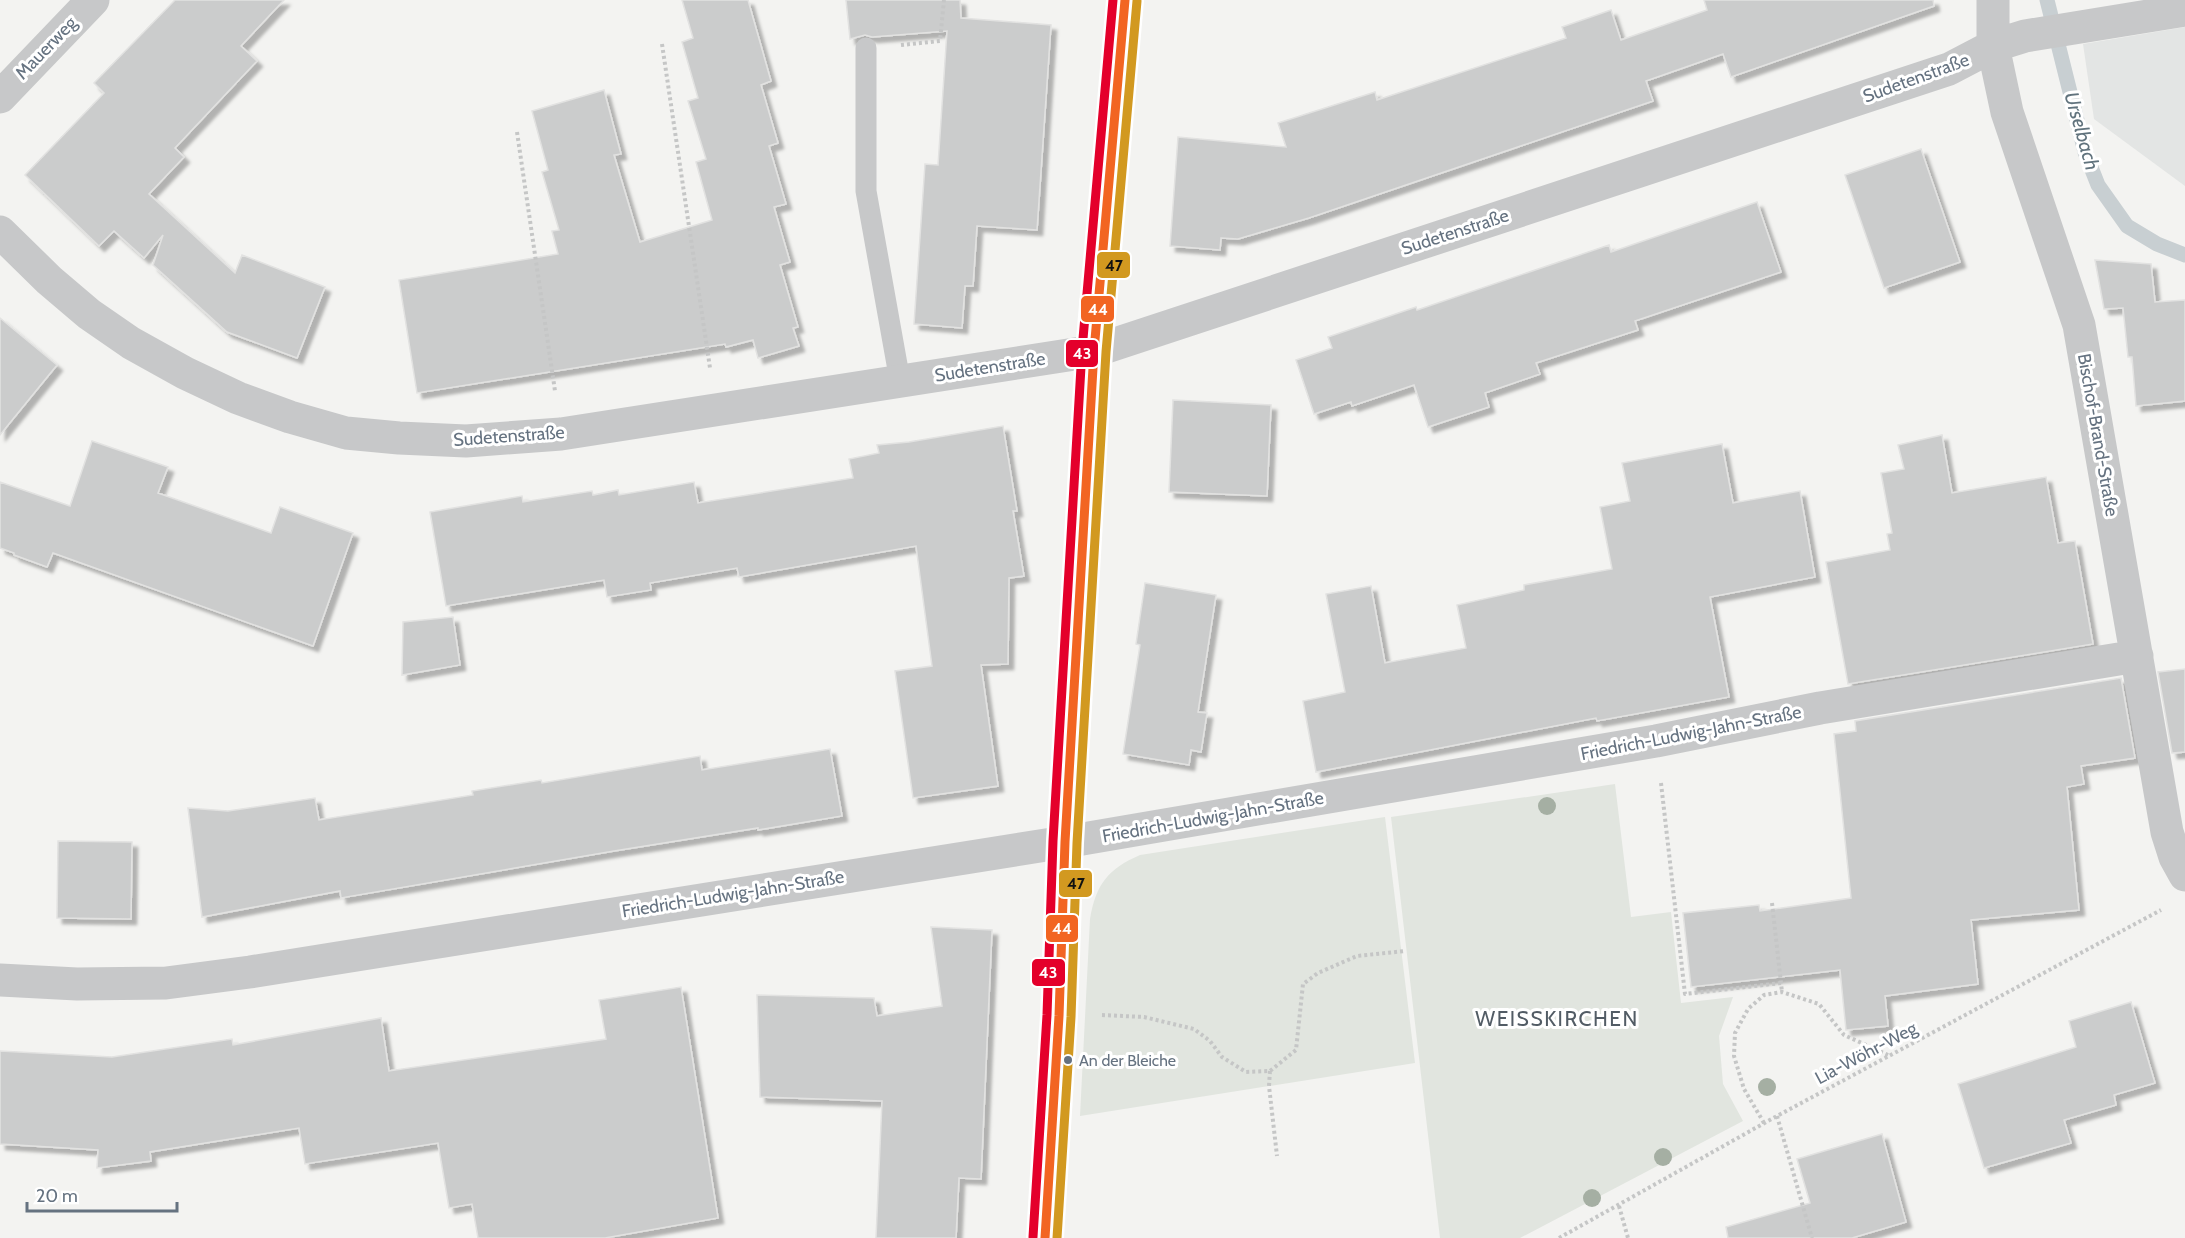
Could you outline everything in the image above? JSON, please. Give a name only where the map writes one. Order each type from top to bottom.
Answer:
[{"type":"street","name":"Mauerweg","points":[[0,97],[93,0]]},
{"type":"street","points":[[1045,1238],[1059,1016],[1065,842],[1094,351],[1125,0]]},
{"type":"street","name":"Bischof-Brand-Straße","points":[[1993,0],[1994,46],[2007,112],[2079,325],[2167,832],[2175,857],[2185,875]]},
{"type":"street","name":"Sudetenstraße","points":[[0,232],[49,280],[89,314],[131,343],[184,373],[227,393],[290,417],[346,433],[399,438],[466,441],[561,434],[1094,351],[1950,69],[1994,46],[2025,36],[2185,10]]},
{"type":"street","name":"Friedrich-Ludwig-Jahn-Straße","points":[[0,980],[77,984],[166,983],[250,972],[1065,842],[1656,741],[1821,708],[2137,656]]},
{"type":"lane","points":[[866,48],[866,191],[900,381]]},
{"type":"path","points":[[866,48],[940,41],[944,0]]},
{"type":"path","points":[[662,44],[717,410]]},
{"type":"path","points":[[517,132],[561,434]]},
{"type":"path","points":[[1656,741],[1685,994],[1781,983]]},
{"type":"path","points":[[1772,903],[1782,992]]},
{"type":"path","name":"Lia-Wöhr-Weg","points":[[1559,1238],[1777,1116],[2166,908]]},
{"type":"path","points":[[1059,1016],[1074,1014],[1144,1017],[1194,1029],[1210,1041],[1222,1057],[1246,1072],[1270,1071],[1296,1050],[1303,984],[1318,973],[1357,956],[1406,951]]},
{"type":"path","points":[[1764,1124],[1744,1089],[1734,1056],[1735,1033],[1748,1010],[1764,995],[1782,992],[1819,1004],[1844,1035],[1888,1056]]},
{"type":"path","points":[[1270,1071],[1269,1086],[1277,1156]]},
{"type":"path","points":[[1777,1116],[1812,1238]]},
{"type":"path","points":[[1619,1206],[1628,1238]]},
{"type":"shaded area","points":[[2185,27],[2185,186],[2094,119],[2083,44]]},
{"type":"shaded area","points":[[1615,784],[1631,917],[1671,912],[1681,1003],[1733,997],[1719,1036],[1723,1084],[1743,1121],[1520,1238],[1440,1238],[1391,817]]},
{"type":"shaded area","points":[[1385,817],[1415,1063],[1080,1116],[1090,919],[1100,887],[1112,872],[1140,855]]},
{"type":"building","points":[[175,0],[284,0],[241,46],[257,61],[175,148],[184,157],[149,194],[235,273],[242,255],[325,287],[297,358],[227,332],[153,265],[163,235],[144,258],[114,231],[99,246],[25,175],[104,93],[94,83]]},
{"type":"building","points":[[682,0],[748,0],[771,81],[761,85],[778,143],[769,146],[786,204],[774,207],[790,262],[780,265],[798,327],[793,328],[799,346],[758,358],[753,340],[726,347],[725,344],[417,393],[399,280],[558,254],[552,231],[559,230],[542,172],[548,170],[532,111],[604,90],[621,154],[614,155],[640,242],[712,220],[696,162],[706,159],[688,101],[698,98],[682,42],[693,38]]},
{"type":"building","points":[[846,0],[960,0],[961,18],[1051,25],[1037,230],[977,226],[973,286],[965,286],[962,328],[914,324],[925,164],[938,165],[947,31],[872,37],[865,35],[850,39]]},
{"type":"building","points":[[1704,0],[1933,0],[1934,6],[1731,77],[1723,54],[1646,81],[1653,101],[1309,218],[1238,239],[1221,238],[1220,250],[1170,246],[1178,137],[1286,147],[1278,123],[1375,92],[1377,100],[1566,38],[1562,27],[1611,10],[1621,40],[1707,10]]},
{"type":"building","points":[[1921,149],[1960,262],[1884,288],[1845,175]]},
{"type":"building","points":[[1757,202],[1781,272],[1635,321],[1638,330],[1536,363],[1540,374],[1485,393],[1489,407],[1428,427],[1414,385],[1352,406],[1351,402],[1314,414],[1296,360],[1332,348],[1328,337],[1416,307],[1417,310],[1609,245],[1611,252]]},
{"type":"building","points":[[2095,260],[2151,264],[2155,302],[2185,300],[2185,401],[2136,406],[2132,357],[2128,357],[2123,308],[2104,309]]},
{"type":"building","points":[[0,318],[57,365],[0,435]]},
{"type":"building","points":[[1173,400],[1271,405],[1267,496],[1169,492]]},
{"type":"building","points":[[1003,426],[1017,511],[1013,511],[1024,576],[1009,578],[1008,664],[981,665],[998,786],[913,798],[895,671],[932,666],[916,546],[739,577],[737,568],[650,583],[651,590],[607,597],[604,580],[446,606],[430,512],[522,496],[523,502],[592,491],[593,495],[618,490],[619,495],[694,482],[698,503],[853,478],[849,459],[879,453],[877,445],[909,442]]},
{"type":"building","points":[[1942,435],[1952,493],[2046,477],[2058,543],[2075,541],[2093,644],[1848,684],[1826,562],[1890,550],[1887,534],[1892,533],[1881,473],[1904,469],[1898,445]]},
{"type":"building","points":[[92,441],[168,467],[158,493],[271,533],[280,507],[353,533],[313,646],[53,553],[47,567],[0,548],[0,482],[70,506]]},
{"type":"building","points":[[1722,444],[1733,503],[1800,491],[1815,577],[1710,597],[1729,697],[1597,721],[1596,718],[1316,772],[1303,701],[1345,692],[1326,594],[1371,586],[1385,663],[1466,648],[1457,605],[1524,590],[1524,585],[1612,569],[1600,507],[1630,501],[1622,463]]},
{"type":"building","points":[[1145,583],[1216,595],[1198,712],[1207,713],[1201,752],[1191,750],[1189,765],[1123,754],[1140,645],[1136,644]]},
{"type":"building","points":[[453,617],[460,665],[402,675],[403,622]]},
{"type":"building","points":[[2185,669],[2185,752],[2172,753],[2158,672]]},
{"type":"building","points":[[2121,678],[2135,758],[2081,766],[2084,784],[2067,787],[2079,910],[1971,920],[1978,984],[1885,996],[1888,1026],[1846,1030],[1840,970],[1691,987],[1683,913],[1759,905],[1760,911],[1851,898],[1834,734],[1856,731],[1855,721]]},
{"type":"building","points":[[830,749],[842,816],[614,851],[341,898],[340,891],[202,917],[188,808],[228,811],[315,798],[319,820],[473,795],[472,791],[541,780],[542,783],[700,756],[702,770]]},
{"type":"building","points":[[58,841],[132,842],[131,919],[57,918]]},
{"type":"building","points":[[931,927],[992,930],[981,1179],[959,1178],[956,1238],[876,1238],[882,1101],[760,1097],[757,995],[874,998],[877,1016],[942,1006]]},
{"type":"building","points":[[681,987],[718,1218],[605,1238],[478,1238],[472,1204],[449,1208],[438,1143],[305,1164],[299,1128],[150,1152],[151,1161],[97,1168],[98,1150],[0,1144],[0,1051],[112,1057],[232,1039],[233,1045],[381,1018],[389,1071],[606,1039],[599,1000]]},
{"type":"building","points":[[2131,1002],[2155,1083],[2114,1095],[2116,1105],[2064,1120],[2071,1143],[1984,1168],[1958,1084],[2076,1047],[2069,1021]]},
{"type":"building","points":[[1882,1134],[1906,1222],[1852,1238],[1728,1238],[1726,1227],[1810,1203],[1797,1159]]},
{"type":"waterway","name":"Urselbach","points":[[2047,0],[2085,152],[2098,185],[2127,226],[2157,244],[2185,255]]},
{"type":"transit line","name":"43","points":[[1033,1237],[1047,1015],[1053,841],[1082,350],[1113,0]]},
{"type":"transit line","name":"44","points":[[1045,1238],[1059,1016],[1065,842],[1094,351],[1125,0]]},
{"type":"transit line","name":"47","points":[[1057,1238],[1071,1017],[1077,843],[1106,352],[1137,1]]},
{"type":"place","name":"An der Bleiche","points":[[1068,1060]]},
{"type":"district","name":"WEISSKIRCHEN","points":[[1557,1018]]}]
